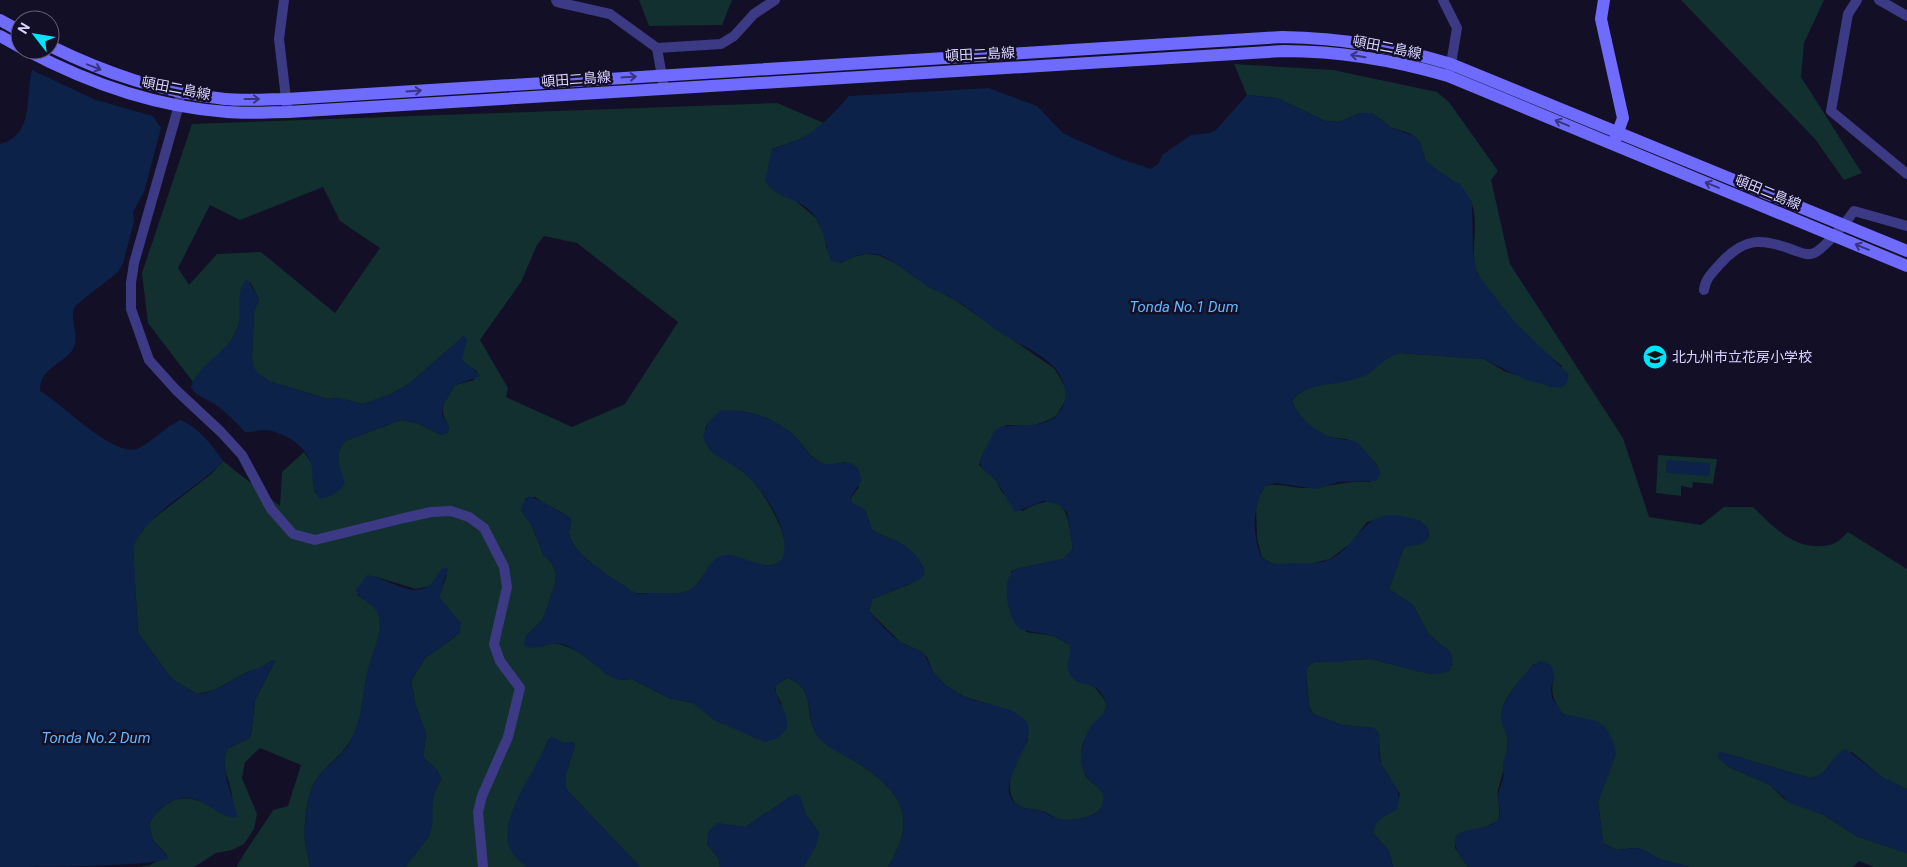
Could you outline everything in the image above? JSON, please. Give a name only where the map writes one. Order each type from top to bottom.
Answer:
[{"type":"main road","points":[[1604,0],[1601,19],[1622,118],[1614,144]]},
{"type":"main road","name":"頓田二島線","points":[[60,51],[88,65],[135,82],[180,92],[226,99],[286,99],[1282,37],[1346,41],[1398,49],[1618,132],[1907,251]]},
{"type":"main road","name":"頓田二島線","points":[[47,60],[116,89],[179,106],[227,112],[288,112],[1284,51],[1346,54],[1450,70],[1614,144],[1907,266]]},
{"type":"street","points":[[284,0],[279,39],[288,112]]},
{"type":"street","points":[[556,0],[557,2],[610,14],[657,48],[722,44],[734,36],[754,14],[775,0]]},
{"type":"street","points":[[1444,0],[1457,28],[1450,70]]},
{"type":"street","points":[[1857,0],[1848,14],[1831,111],[1907,174]]},
{"type":"street","points":[[1879,0],[1907,16]]},
{"type":"street","points":[[657,48],[664,88]]},
{"type":"street","points":[[180,92],[179,106],[134,263],[131,283],[132,309],[149,360],[176,390],[221,432],[242,455],[278,521],[293,534],[315,540],[404,518],[451,510],[470,518],[484,528],[504,567],[508,587],[494,644],[500,661],[520,688],[508,737],[482,796],[478,812],[483,867]]},
{"type":"street","points":[[1704,290],[1705,281],[1733,250],[1748,244],[1770,241],[1805,254],[1813,254],[1822,248],[1832,234],[1844,224],[1854,211],[1907,226]]},
{"type":"green space","points":[[639,0],[732,0],[722,25],[649,26]]},
{"type":"green space","points":[[1681,0],[1824,0],[1804,43],[1801,77],[1862,173],[1844,180],[1815,139]]},
{"type":"green space","points":[[1234,64],[1333,70],[1437,92],[1449,102],[1498,171],[1491,180],[1510,264],[1623,438],[1649,517],[1701,525],[1724,507],[1753,507],[1779,531],[1798,542],[1821,546],[1833,544],[1848,532],[1907,569],[1907,789],[1883,778],[1852,752],[1835,757],[1822,773],[1810,778],[1721,752],[1727,766],[1770,785],[1784,799],[1824,815],[1856,836],[1907,853],[1907,867],[1874,867],[1859,861],[1853,867],[1690,867],[1659,859],[1637,848],[1616,850],[1603,843],[1598,801],[1605,782],[1597,722],[1563,714],[1553,696],[1554,676],[1534,664],[1510,693],[1503,708],[1502,716],[1508,740],[1498,790],[1498,821],[1455,841],[1455,848],[1468,867],[1393,867],[1389,851],[1374,834],[1378,821],[1396,810],[1400,794],[1381,764],[1378,732],[1373,728],[1342,725],[1313,714],[1309,706],[1306,671],[1308,666],[1314,662],[1370,659],[1432,674],[1452,665],[1450,652],[1429,635],[1413,605],[1389,589],[1404,547],[1422,543],[1429,535],[1420,521],[1392,515],[1367,522],[1351,543],[1330,559],[1310,564],[1275,565],[1262,558],[1257,538],[1256,508],[1258,498],[1265,486],[1271,485],[1308,488],[1354,482],[1370,482],[1377,465],[1362,449],[1349,440],[1321,433],[1309,425],[1299,414],[1292,401],[1304,390],[1353,379],[1400,353],[1484,359],[1504,371],[1552,387],[1562,366],[1539,347],[1511,319],[1487,289],[1475,265],[1475,223],[1470,200],[1461,187],[1425,160],[1424,154],[1411,134],[1390,127],[1372,113],[1360,113],[1339,122],[1325,121],[1277,98],[1247,95]]},
{"type":"green space","points":[[777,103],[824,123],[807,137],[772,149],[797,202],[816,218],[825,236],[826,248],[840,263],[866,254],[878,255],[895,263],[928,286],[952,298],[1055,369],[1065,387],[1065,401],[1057,415],[1032,426],[1007,425],[994,432],[979,465],[996,480],[1002,492],[1022,511],[1037,504],[1048,502],[1056,503],[1062,507],[1066,514],[1073,549],[1063,559],[1016,569],[1011,572],[1026,632],[1054,636],[1070,645],[1068,668],[1095,688],[1107,705],[1105,712],[1084,741],[1081,758],[1086,776],[1103,793],[1104,802],[1099,811],[1088,816],[1064,820],[1042,811],[1019,806],[1015,802],[1010,789],[1011,774],[1028,740],[1005,709],[965,697],[946,686],[933,672],[927,657],[920,651],[900,642],[869,611],[872,599],[910,584],[924,569],[918,559],[907,547],[872,530],[865,510],[853,504],[850,499],[859,487],[846,462],[823,464],[812,457],[794,435],[770,420],[746,412],[734,411],[723,413],[713,419],[705,428],[709,449],[737,467],[758,487],[780,525],[785,551],[782,560],[772,565],[762,565],[731,555],[706,572],[693,589],[680,594],[635,593],[607,575],[578,551],[569,534],[571,519],[535,497],[526,498],[521,510],[531,524],[544,556],[552,563],[556,573],[555,584],[543,619],[526,636],[541,647],[549,644],[559,644],[570,648],[621,680],[632,679],[669,698],[693,703],[721,723],[739,729],[757,739],[782,704],[776,694],[776,685],[787,678],[797,682],[803,688],[813,727],[822,740],[858,763],[886,785],[895,796],[901,808],[904,820],[902,834],[897,850],[888,867],[804,867],[819,833],[806,815],[800,797],[790,797],[745,827],[723,824],[709,831],[707,844],[719,859],[720,867],[640,867],[566,789],[566,773],[575,746],[573,742],[562,742],[552,737],[548,740],[508,843],[515,856],[527,867],[405,867],[429,836],[432,798],[441,779],[437,770],[423,757],[426,734],[415,703],[411,681],[425,658],[455,637],[445,605],[439,597],[447,575],[436,578],[430,586],[416,589],[373,576],[357,595],[370,603],[378,612],[380,623],[379,636],[366,677],[360,718],[352,738],[342,752],[319,776],[308,800],[305,844],[310,867],[237,867],[273,810],[288,806],[301,765],[260,748],[245,762],[242,778],[257,814],[254,829],[244,844],[232,850],[216,853],[194,867],[140,867],[150,865],[167,855],[153,840],[149,824],[156,813],[167,804],[184,798],[193,799],[210,805],[234,818],[232,793],[224,764],[225,754],[228,748],[248,739],[251,735],[255,700],[275,661],[272,660],[261,669],[247,672],[215,690],[197,694],[172,679],[138,633],[133,548],[135,541],[149,522],[211,474],[223,461],[280,506],[282,472],[304,452],[312,464],[315,493],[342,476],[338,458],[340,449],[345,441],[401,420],[417,423],[442,435],[449,427],[443,415],[445,401],[455,385],[474,380],[477,371],[462,360],[464,336],[409,384],[391,394],[363,404],[338,398],[328,399],[271,382],[259,375],[253,368],[254,311],[259,299],[250,282],[243,313],[234,335],[226,347],[201,371],[193,382],[148,323],[142,273],[192,124]],"holes":[[[323,187],[340,221],[380,248],[335,313],[261,252],[217,254],[189,285],[178,268],[210,205],[240,220]],[[544,236],[577,243],[678,322],[625,404],[572,427],[506,397],[508,388],[480,340],[521,282],[537,245]]]},
{"type":"green space","points":[[1658,455],[1717,459],[1713,484],[1693,482],[1692,488],[1681,486],[1681,496],[1656,493]]},
{"type":"water","name":"Tonda No.2 Dum","points":[[32,70],[96,100],[153,116],[161,128],[144,192],[133,212],[134,222],[123,263],[118,272],[75,306],[73,317],[76,338],[73,349],[43,377],[40,391],[88,428],[116,446],[129,449],[139,448],[181,420],[199,432],[223,461],[148,524],[133,548],[138,633],[172,679],[197,694],[216,689],[272,660],[275,661],[255,700],[251,734],[248,739],[228,748],[225,755],[225,773],[238,817],[222,814],[198,800],[188,798],[178,799],[167,804],[152,818],[149,824],[153,840],[169,858],[159,861],[90,866],[0,867],[0,144],[11,139],[24,124]]},
{"type":"water","name":"Tonda No.1 Dum","points":[[989,88],[1037,106],[1064,134],[1121,159],[1151,169],[1159,163],[1162,155],[1191,135],[1215,131],[1247,95],[1277,98],[1325,121],[1339,122],[1360,113],[1372,113],[1390,127],[1416,137],[1421,144],[1425,160],[1450,179],[1460,184],[1472,202],[1473,251],[1477,274],[1514,321],[1569,375],[1566,385],[1558,388],[1526,380],[1484,359],[1400,353],[1387,359],[1366,375],[1341,382],[1310,387],[1297,395],[1292,401],[1299,414],[1321,433],[1358,443],[1377,465],[1380,474],[1376,481],[1339,482],[1316,489],[1276,483],[1265,486],[1258,502],[1255,521],[1256,541],[1262,558],[1276,564],[1325,561],[1340,553],[1363,529],[1380,517],[1392,515],[1406,517],[1422,522],[1429,530],[1427,540],[1420,544],[1404,547],[1389,589],[1413,605],[1429,635],[1450,652],[1453,659],[1449,671],[1431,674],[1377,660],[1357,659],[1341,662],[1315,662],[1307,668],[1306,675],[1309,704],[1313,714],[1342,725],[1374,728],[1378,732],[1381,763],[1395,785],[1399,803],[1396,810],[1378,821],[1374,834],[1389,851],[1393,867],[888,867],[897,850],[902,834],[904,820],[901,808],[895,796],[886,785],[858,763],[832,749],[819,738],[814,730],[807,696],[797,683],[787,678],[776,685],[777,696],[786,715],[787,728],[779,738],[765,742],[714,720],[693,703],[669,698],[632,679],[621,680],[613,678],[577,651],[565,645],[554,644],[533,648],[524,645],[526,636],[543,619],[555,584],[556,573],[552,563],[544,556],[531,524],[521,510],[523,503],[529,496],[571,519],[569,534],[578,551],[597,567],[635,593],[680,593],[688,591],[700,581],[712,562],[724,555],[731,555],[767,565],[775,565],[781,561],[784,552],[782,530],[772,507],[749,477],[713,452],[705,443],[703,436],[708,423],[720,411],[748,412],[766,418],[783,427],[817,461],[826,464],[851,463],[858,468],[862,480],[850,498],[853,504],[865,510],[872,530],[911,550],[922,564],[925,574],[919,580],[872,599],[869,611],[898,640],[922,652],[934,673],[951,689],[972,700],[1009,710],[1022,717],[1028,726],[1028,736],[1012,774],[1009,786],[1010,797],[1021,807],[1039,810],[1062,820],[1084,818],[1099,810],[1103,796],[1085,773],[1081,757],[1082,747],[1088,732],[1103,714],[1107,705],[1098,690],[1093,686],[1078,682],[1069,672],[1067,665],[1070,645],[1054,636],[1019,629],[1015,623],[1007,598],[1008,581],[1016,569],[1063,559],[1073,549],[1067,512],[1060,505],[1044,501],[1015,512],[996,480],[983,469],[979,461],[994,432],[1000,427],[1038,424],[1052,419],[1058,414],[1062,409],[1065,397],[1064,385],[1059,373],[1050,363],[1030,349],[1001,333],[949,296],[927,286],[887,258],[875,254],[864,254],[840,263],[831,261],[823,233],[813,214],[802,205],[772,190],[765,180],[772,149],[807,135],[823,123],[849,96]]},
{"type":"water","points":[[247,279],[259,299],[254,311],[252,359],[254,368],[259,375],[271,382],[327,399],[338,398],[363,404],[391,394],[409,384],[464,336],[467,339],[462,360],[481,376],[455,385],[443,406],[442,415],[449,427],[448,433],[442,435],[417,423],[401,420],[345,441],[339,451],[339,457],[345,484],[334,494],[319,498],[314,488],[310,461],[301,447],[279,433],[263,430],[245,432],[224,412],[197,394],[191,387],[194,379],[234,336],[239,321],[241,289]]},
{"type":"water","points":[[1667,460],[1710,463],[1709,476],[1666,473]]},
{"type":"water","points":[[445,567],[448,569],[439,597],[461,623],[460,633],[425,658],[411,681],[415,703],[426,734],[423,757],[437,770],[441,779],[434,796],[429,836],[405,867],[310,867],[305,835],[306,814],[310,794],[315,781],[344,751],[353,736],[357,726],[368,669],[380,625],[378,613],[356,590],[367,575],[405,588],[420,589],[430,585]]},
{"type":"water","points":[[1540,661],[1548,662],[1552,667],[1554,676],[1551,688],[1552,698],[1563,714],[1597,721],[1606,728],[1614,743],[1616,755],[1598,801],[1603,843],[1616,850],[1637,848],[1659,859],[1690,867],[1468,867],[1457,850],[1455,840],[1459,834],[1468,830],[1489,826],[1497,821],[1500,813],[1498,795],[1503,779],[1503,762],[1508,745],[1501,720],[1502,710],[1516,685]]},
{"type":"water","points":[[552,737],[562,742],[573,742],[575,746],[566,773],[566,789],[640,867],[527,867],[513,854],[509,847],[507,831],[510,818],[548,740]]},
{"type":"water","points":[[1846,749],[1883,778],[1907,789],[1907,853],[1856,836],[1824,815],[1790,803],[1770,785],[1727,766],[1717,757],[1721,752],[1810,778],[1823,773],[1836,756]]},
{"type":"water","points":[[795,794],[800,796],[806,815],[819,833],[816,846],[804,867],[720,867],[719,859],[707,844],[709,831],[718,823],[745,827]]},
{"type":"place","name":"北九州市立花房小学校","points":[[1655,357]]}]
